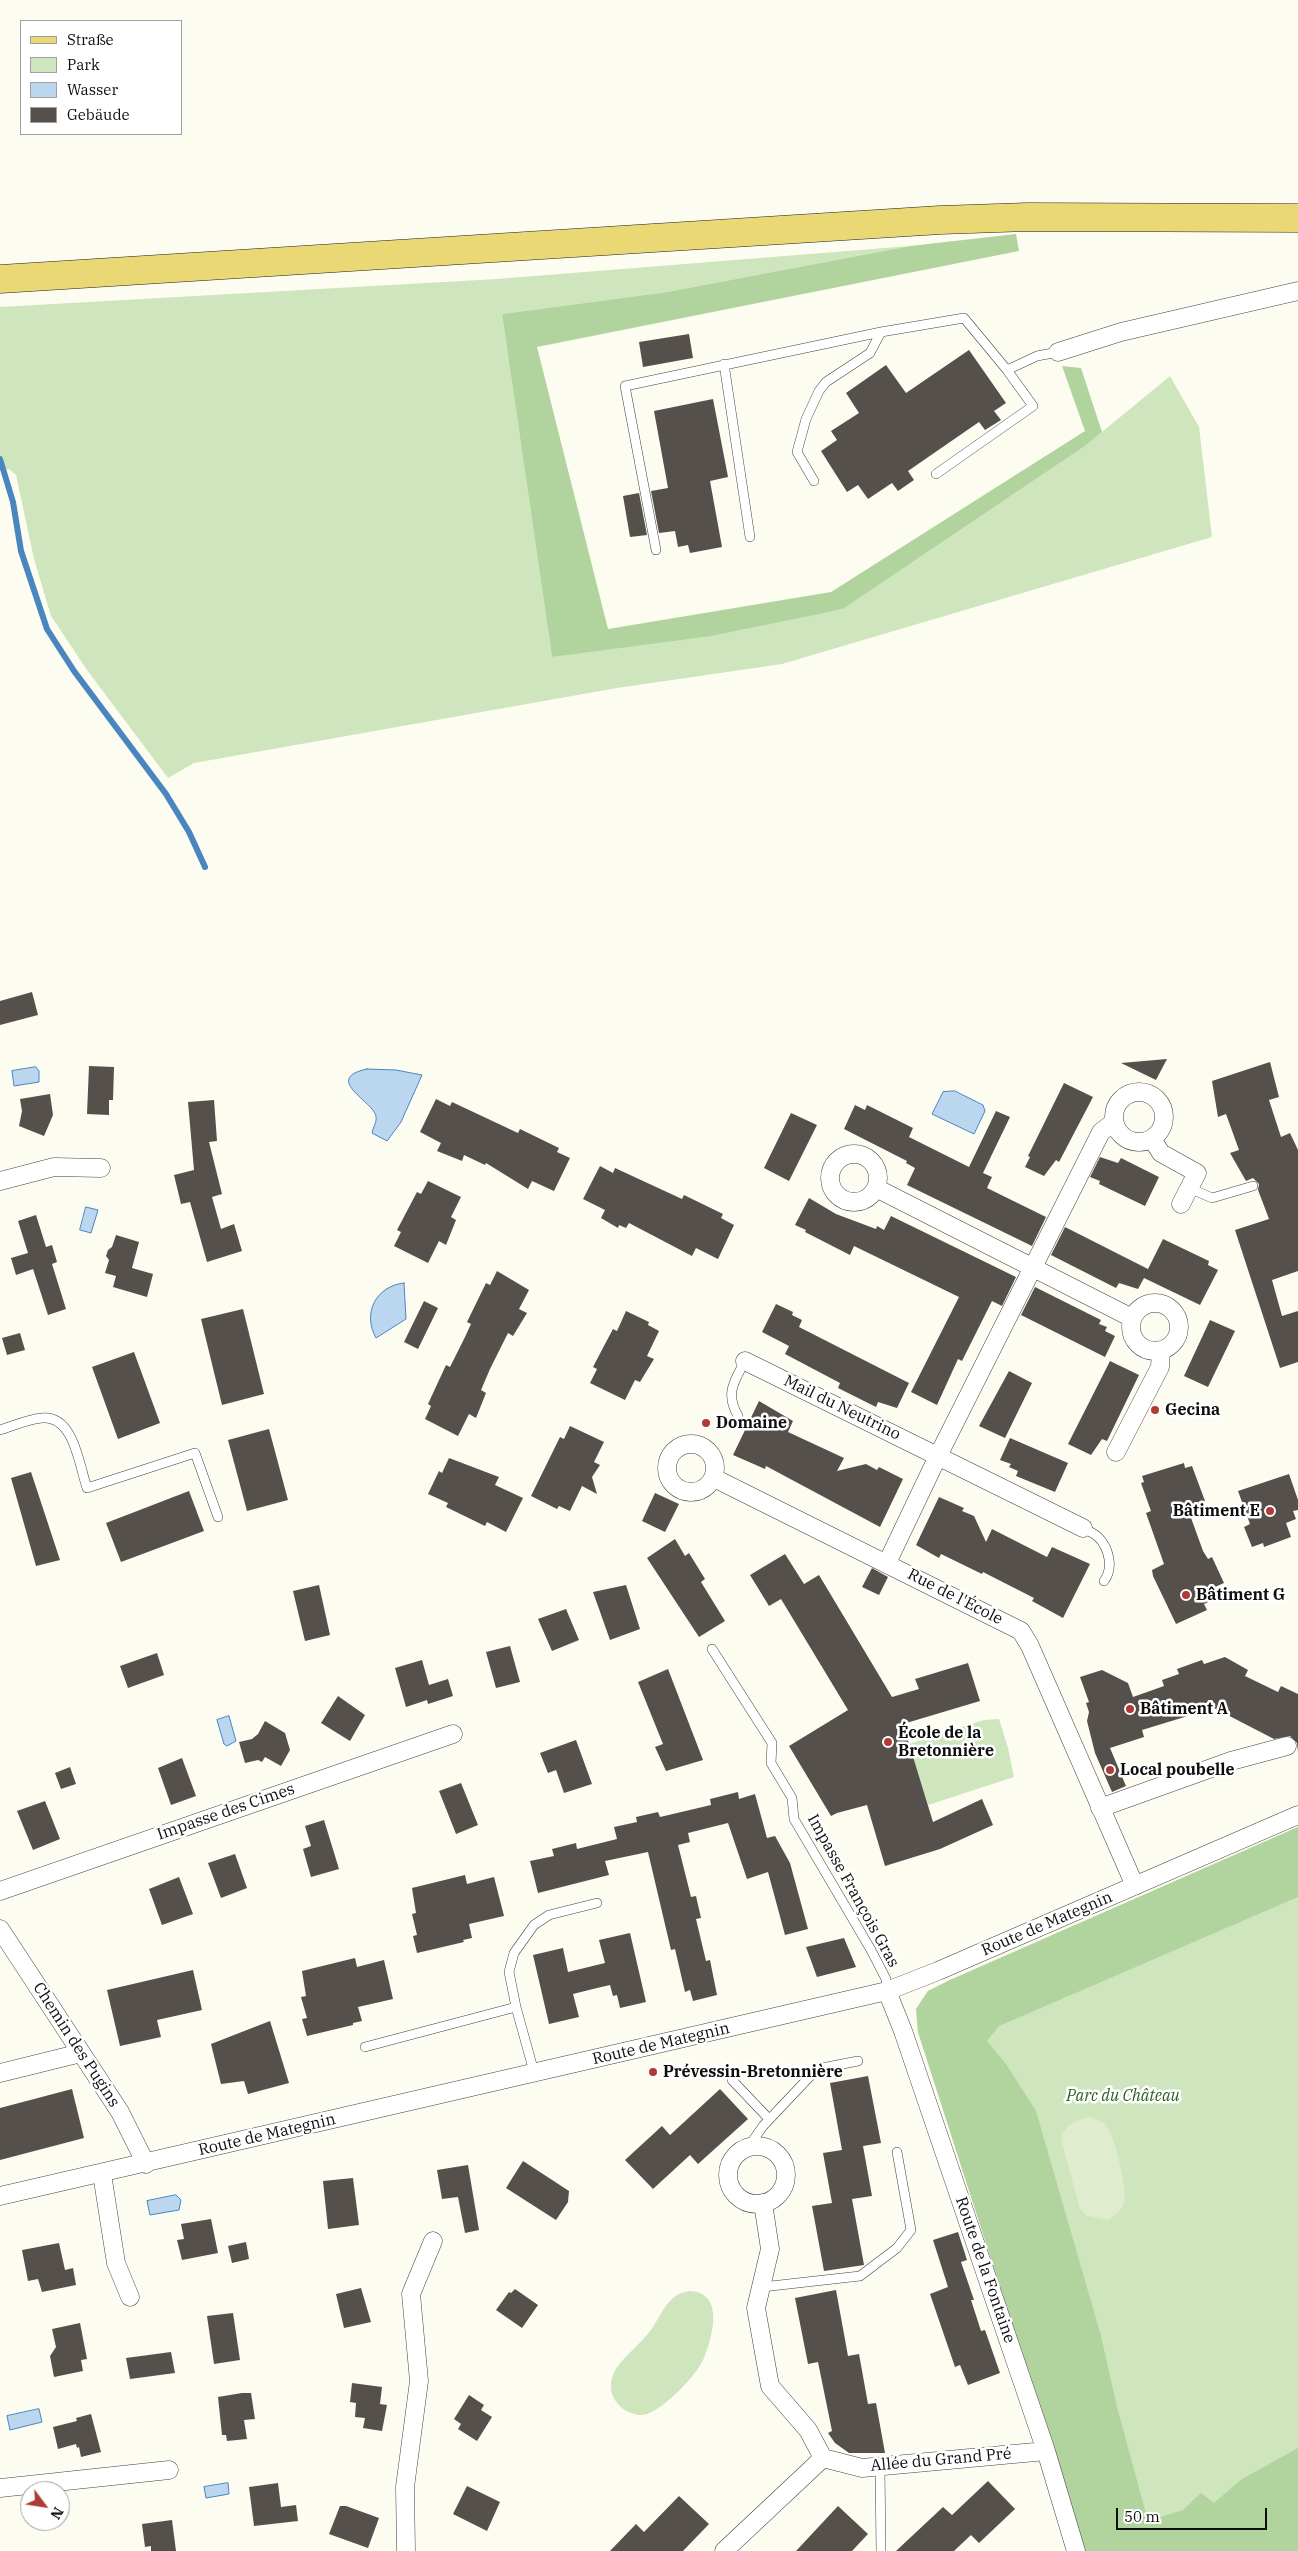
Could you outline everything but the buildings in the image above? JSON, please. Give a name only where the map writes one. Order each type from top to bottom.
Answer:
[{"type":"main road","points":[[0,280],[940,220],[1028,217],[1298,218]]},
{"type":"street","points":[[1058,352],[1121,332],[1298,291]]},
{"type":"street","points":[[1136,1091],[1153,1095],[1159,1101],[1165,1117],[1163,1126],[1152,1139],[1143,1142],[1134,1142],[1125,1138],[1114,1122],[1116,1106],[1128,1094],[1136,1091]]},
{"type":"street","points":[[887,1563],[938,1456],[1101,1132],[1114,1122]]},
{"type":"street","points":[[1152,1139],[1161,1153],[1197,1173],[1180,1204]]},
{"type":"street","points":[[0,1181],[54,1166],[101,1168]]},
{"type":"street","points":[[876,1188],[1033,1266],[1132,1318]]},
{"type":"street","points":[[1155,1303],[1165,1305],[1177,1319],[1176,1338],[1170,1345],[1161,1350],[1154,1351],[1140,1346],[1132,1333],[1132,1318],[1138,1310],[1146,1305],[1155,1303]]},
{"type":"street","points":[[1116,1452],[1160,1367],[1161,1350]]},
{"type":"street","name":"Mail du Neutrino","points":[[746,1360],[1083,1528]]},
{"type":"street","name":"Rue de l'École","points":[[714,1478],[1020,1631],[1030,1646],[1135,1886]]},
{"type":"street","name":"Impasse des Cimes","points":[[0,1891],[453,1734]]},
{"type":"street","points":[[1100,1808],[1231,1761],[1287,1746]]},
{"type":"street","name":"Route de Mategnin","points":[[0,2196],[146,2164],[887,1991],[1298,1815]]},
{"type":"street","name":"Chemin des Pugins","points":[[0,1929],[120,2112],[137,2141],[146,2164]]},
{"type":"street","name":"Route de la Fontaine","points":[[887,1991],[903,2031],[1046,2450],[1076,2551]]},
{"type":"street","points":[[0,2074],[81,2053]]},
{"type":"street","points":[[749,2146],[767,2147],[777,2154],[786,2172],[780,2192],[773,2199],[763,2203],[745,2202],[737,2196],[728,2182],[730,2162],[736,2154],[749,2146]]},
{"type":"street","points":[[102,2174],[116,2263],[130,2297]]},
{"type":"street","points":[[724,2551],[823,2458],[808,2430],[770,2386],[756,2308],[770,2249],[763,2203]]},
{"type":"street","points":[[406,2551],[405,2487],[420,2381],[411,2294],[433,2240]]},
{"type":"street","name":"Allée du Grand Pré","points":[[823,2458],[862,2468],[1046,2450]]},
{"type":"street","points":[[0,2488],[169,2470]]},
{"type":"lane","points":[[656,550],[625,386],[881,332],[964,318],[1007,370],[1033,406],[936,474]]},
{"type":"lane","points":[[814,481],[797,452],[806,419],[826,382],[870,353],[881,332]]},
{"type":"lane","points":[[1007,370],[1038,356],[1058,352]]},
{"type":"lane","points":[[724,364],[750,536]]},
{"type":"lane","points":[[1189,1188],[1212,1198],[1252,1186]]},
{"type":"lane","points":[[738,1416],[731,1404],[730,1393],[746,1360]]},
{"type":"lane","points":[[0,1430],[40,1418],[52,1418],[63,1424],[69,1434],[87,1488],[195,1453],[218,1517]]},
{"type":"lane","points":[[1083,1528],[1098,1537],[1111,1564],[1110,1573],[1104,1580]]},
{"type":"lane","name":"Impasse François Gras","points":[[712,1649],[772,1743],[771,1762],[792,1798],[794,1819],[871,1950],[886,1979],[887,1991]]},
{"type":"lane","points":[[534,2072],[516,2008],[509,1972],[514,1953],[534,1925],[549,1915],[597,1903]]},
{"type":"lane","points":[[365,2047],[516,2008]]},
{"type":"lane","points":[[749,2146],[769,2119],[818,2069],[858,2061]]},
{"type":"lane","points":[[732,2080],[769,2119]]},
{"type":"lane","points":[[762,2287],[860,2276],[897,2248],[910,2230],[897,2152]]},
{"type":"lane","points":[[880,2466],[881,2551]]},
{"type":"green space","points":[[1016,234],[1019,251],[537,347],[608,629],[831,592],[1085,431],[1062,366],[1081,368],[1102,432],[1085,446],[843,609],[711,636],[552,657],[502,314],[667,292],[910,246]]},
{"type":"green space","points":[[910,246],[667,292],[502,314],[552,657],[843,609],[1085,446],[1170,376],[1199,427],[1212,537],[782,664],[617,688],[194,763],[168,778],[87,670],[51,616],[34,559],[16,475],[9,469],[0,470],[0,307],[497,279]]},
{"type":"green space","points":[[999,1719],[1014,1777],[928,1805],[909,1744],[984,1720]]},
{"type":"green space","name":"Parc du Château","points":[[1298,1827],[1298,2551],[1085,2551],[918,2032],[916,2009],[928,1991],[950,1980]]},
{"type":"green space","points":[[1298,1827],[1298,1897],[999,2026],[987,2041],[1006,2064],[1036,2111],[1101,2336],[1117,2407],[1148,2521],[1183,2510],[1201,2493],[1214,2503],[1242,2479],[1298,2448],[1298,2551],[1085,2551],[918,2032],[916,2009],[928,1991],[950,1980]]},
{"type":"green space","points":[[1089,2117],[1100,2121],[1111,2133],[1123,2178],[1124,2203],[1119,2211],[1108,2220],[1087,2216],[1080,2209],[1062,2143],[1061,2135],[1070,2125]]},
{"type":"green space","points":[[689,2291],[700,2293],[708,2299],[712,2307],[713,2327],[711,2338],[701,2365],[671,2398],[654,2411],[644,2415],[637,2415],[622,2408],[612,2395],[611,2388],[612,2378],[617,2367],[651,2330],[669,2302],[674,2297]]},
{"type":"water","points":[[36,1067],[39,1071],[39,1082],[14,1086],[12,1071]]},
{"type":"water","points":[[367,1069],[396,1070],[422,1075],[401,1122],[387,1141],[372,1133],[376,1117],[368,1105],[349,1085],[349,1079],[354,1073]]},
{"type":"water","points":[[955,1091],[983,1105],[985,1111],[974,1134],[932,1114],[943,1092]]},
{"type":"water","points":[[86,1207],[98,1210],[91,1233],[80,1230]]},
{"type":"water","points":[[404,1283],[406,1319],[376,1338],[372,1329],[371,1319],[371,1310],[374,1302],[386,1289]]},
{"type":"water","points":[[229,1716],[236,1741],[227,1746],[224,1744],[217,1720]]},
{"type":"water","points":[[176,2195],[181,2200],[179,2210],[150,2215],[147,2201]]},
{"type":"water","points":[[39,2409],[42,2422],[10,2430],[7,2416]]},
{"type":"water","points":[[228,2483],[229,2494],[206,2498],[204,2487]]},
{"type":"waterway","points":[[0,459],[13,502],[21,551],[47,629],[74,671],[166,794],[189,832],[205,867]]},
{"type":"place","name":"Gecina","points":[[1155,1410]]},
{"type":"place","name":"Domaine","points":[[706,1423]]},
{"type":"place","name":"Bâtiment E","points":[[1270,1511]]},
{"type":"place","name":"Bâtiment G","points":[[1186,1595]]},
{"type":"place","name":"Bâtiment A","points":[[1130,1709]]},
{"type":"place","name":"École de la Bretonnière","points":[[888,1742]]},
{"type":"place","name":"Local poubelle","points":[[1110,1770]]},
{"type":"place","name":"Prévessin-Bretonnière","points":[[653,2072]]}]
